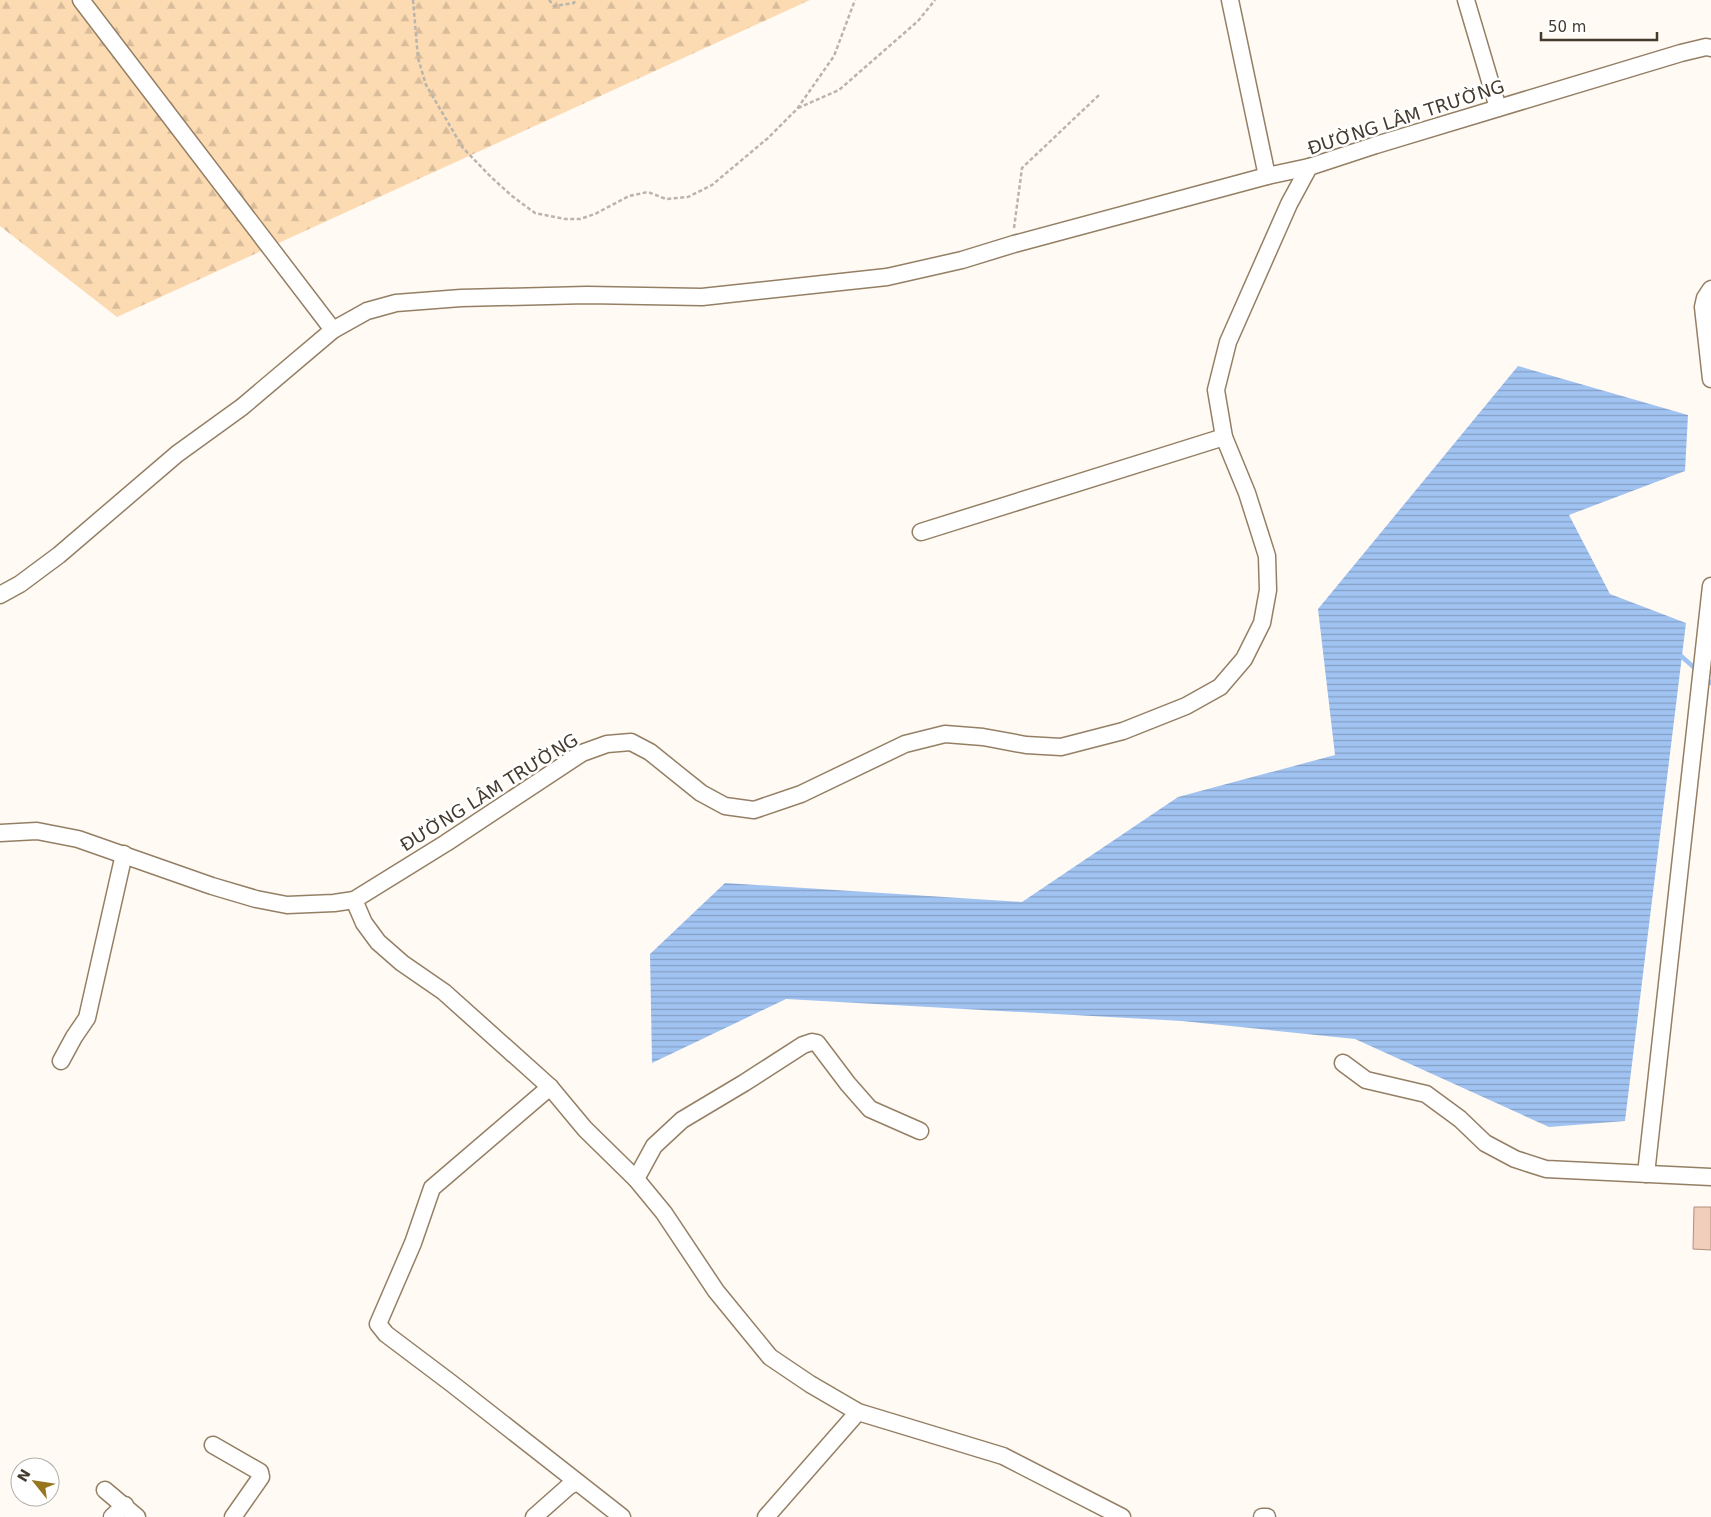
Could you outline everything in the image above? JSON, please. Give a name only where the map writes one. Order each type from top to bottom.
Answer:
[{"type":"street","points":[[81,0],[333,330]]},
{"type":"street","points":[[1230,0],[1267,176]]},
{"type":"street","points":[[1466,0],[1498,108]]},
{"type":"street","name":"ĐƯỜNG LÂM TRƯỜNG","points":[[0,833],[37,832],[78,839],[212,886],[256,899],[287,904],[354,900],[446,843],[582,753],[606,744],[631,742],[650,752],[701,793],[725,806],[754,810],[801,794],[905,744],[945,734],[983,737],[1026,745],[1062,746],[1123,731],[1186,706],[1220,687],[1244,659],[1262,623],[1268,590],[1267,556],[1247,493],[1224,437],[1216,390],[1228,342],[1289,204],[1309,167],[1682,53],[1706,47],[1711,48]]},
{"type":"street","points":[[0,595],[20,584],[60,555],[177,454],[242,407],[333,330],[367,311],[396,303],[461,298],[587,295],[702,297],[886,277],[962,260],[1014,244],[1267,176],[1309,167]]},
{"type":"street","points":[[1711,289],[1706,294],[1703,307],[1711,379]]},
{"type":"street","points":[[920,532],[1224,437]]},
{"type":"street","points":[[1646,1174],[1711,586]]},
{"type":"street","points":[[61,1061],[87,1018],[124,854]]},
{"type":"street","points":[[354,900],[364,923],[378,942],[402,963],[444,992],[550,1087],[585,1129],[636,1178],[664,1213],[716,1291],[770,1357],[810,1384],[858,1412],[1002,1456],[1122,1517]]},
{"type":"street","points":[[636,1178],[654,1146],[682,1120],[803,1045],[812,1042],[817,1042],[848,1084],[870,1108],[920,1131]]},
{"type":"street","points":[[1344,1063],[1366,1080],[1426,1094],[1460,1119],[1485,1143],[1515,1159],[1546,1169],[1711,1177]]},
{"type":"street","points":[[550,1087],[432,1188],[413,1242],[378,1324],[386,1334],[622,1517]]},
{"type":"street","points":[[766,1517],[858,1412]]},
{"type":"street","points":[[213,1445],[260,1472],[261,1477],[233,1517]]},
{"type":"street","points":[[534,1517],[577,1482]]},
{"type":"street","points":[[105,1490],[137,1517]]},
{"type":"street","points":[[112,1517],[125,1506]]},
{"type":"street","points":[[1262,1517],[1267,1517]]},
{"type":"path","points":[[413,0],[418,58],[426,85],[463,148],[512,196],[535,213],[564,220],[580,219],[595,214],[629,196],[648,192],[666,199],[688,198],[731,170],[768,138],[797,109],[834,56],[855,0]]},
{"type":"path","points":[[548,0],[554,6],[574,3],[575,0]]},
{"type":"path","points":[[797,109],[839,90],[918,21],[935,0]]},
{"type":"path","points":[[1014,244],[1015,214],[1022,168],[1099,95]]},
{"type":"green space","points":[[0,0],[810,0],[117,317],[0,226]]},
{"type":"water","points":[[1518,366],[1688,415],[1685,471],[1569,515],[1610,594],[1686,623],[1625,1121],[1549,1127],[1355,1039],[1182,1021],[786,999],[652,1063],[650,954],[725,883],[1022,902],[1178,797],[1335,755],[1318,609]]},
{"type":"building","points":[[1694,1207],[1711,1207],[1711,1250],[1693,1249]]},
{"type":"waterway","points":[[1681,656],[1697,670]]},
{"type":"waterway","points":[[1704,677],[1711,683]]}]
